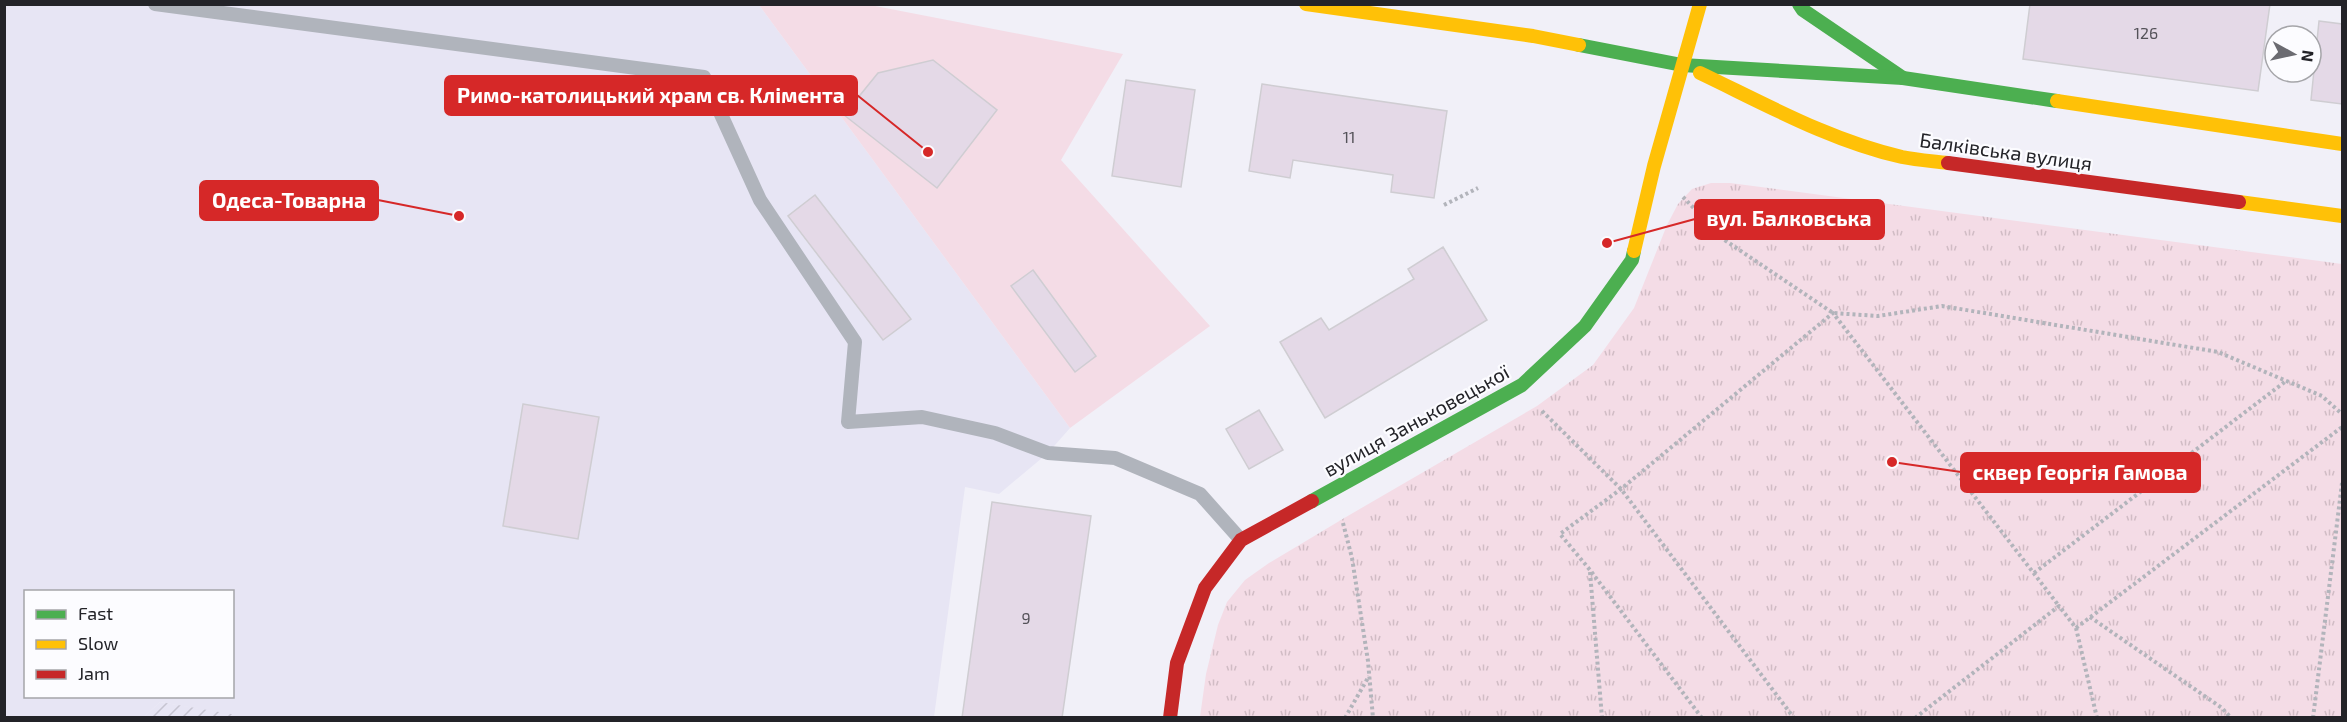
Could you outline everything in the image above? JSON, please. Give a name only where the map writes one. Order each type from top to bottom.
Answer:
[{"type":"street","name":"Балківська вулиця","points":[[1306,4],[1533,36],[1682,65],[1903,78],[2343,144]]},
{"type":"street","name":"вулиця Заньковецької","points":[[1170,717],[1178,663],[1205,588],[1241,540],[1522,385],[1585,326],[1632,260],[1654,166],[1700,4]]},
{"type":"street","points":[[1799,4],[1803,10],[1903,78]]},
{"type":"street","points":[[1681,17],[1682,65]]},
{"type":"street","name":"Балківська вулиця","points":[[1682,65],[1845,140],[1892,154],[2343,216]]},
{"type":"lane","points":[[155,4],[704,77],[760,200],[855,342],[848,422],[922,417],[995,433],[1048,453],[1115,458],[1200,494],[1241,540]]},
{"type":"path","points":[[1654,166],[1726,241],[1833,313],[2076,628],[2097,717]]},
{"type":"path","points":[[1444,205],[1478,188]]},
{"type":"path","points":[[1702,717],[1560,534],[1621,489],[1833,313],[1878,316],[1942,306],[2218,352],[2322,396],[2343,414]]},
{"type":"path","points":[[2034,573],[2286,381]]},
{"type":"path","points":[[1522,385],[1537,406],[1621,489],[1794,717]]},
{"type":"path","points":[[2076,628],[2343,427]]},
{"type":"path","points":[[2313,717],[2343,483]]},
{"type":"path","points":[[1334,489],[1352,558],[1370,675],[1373,717]]},
{"type":"path","points":[[1590,570],[1602,717]]},
{"type":"path","points":[[1915,717],[2059,606]]},
{"type":"path","points":[[2090,617],[2222,708],[2231,717]]},
{"type":"path","points":[[1345,717],[1370,675]]},
{"type":"shaded area","points":[[4,5],[759,5],[1070,428],[1048,453],[999,494],[965,487],[934,717],[249,718],[160,702],[144,717],[5,717]]},
{"type":"shaded area","points":[[160,702],[249,717],[144,717]]},
{"type":"green space","points":[[759,5],[870,5],[1123,54],[1061,160],[1210,326],[1070,428]]},
{"type":"green space","points":[[1711,183],[1730,183],[2342,264],[2342,717],[1200,717],[1206,674],[1218,625],[1227,602],[1245,580],[1346,517],[1537,406],[1593,365],[1634,308],[1667,225],[1678,204],[1692,189]]},
{"type":"building","points":[[2030,4],[2270,4],[2267,24],[2263,24],[2263,55],[2258,91],[2023,59]]},
{"type":"building","points":[[2319,21],[2342,24],[2342,104],[2311,100],[2313,84],[2323,84],[2323,24],[2319,24]]},
{"type":"building","points":[[933,60],[997,110],[937,188],[844,115],[878,73]]},
{"type":"building","points":[[1126,80],[1195,90],[1181,187],[1112,176]]},
{"type":"building","points":[[1262,84],[1447,111],[1434,198],[1391,192],[1393,175],[1293,160],[1290,178],[1249,171]]},
{"type":"building","points":[[815,195],[911,319],[883,340],[788,216]]},
{"type":"building","points":[[1443,247],[1487,320],[1325,418],[1280,342],[1321,318],[1329,330],[1414,279],[1408,269]]},
{"type":"building","points":[[1033,270],[1096,356],[1075,372],[1011,286]]},
{"type":"building","points":[[523,404],[599,417],[578,539],[503,526]]},
{"type":"building","points":[[1259,410],[1283,450],[1249,469],[1226,429]]},
{"type":"building","points":[[992,502],[1091,516],[1062,718],[962,718]]},
{"type":"traffic: fast","points":[[1799,4],[1803,10],[1903,78]]},
{"type":"traffic: fast","points":[[1579,45],[1682,65],[1903,78],[2057,101]]},
{"type":"traffic: fast","points":[[1312,501],[1522,385],[1585,326],[1632,260],[1634,251]]},
{"type":"traffic: slow","points":[[1306,4],[1533,36],[1579,45]]},
{"type":"traffic: slow","points":[[1634,251],[1654,166],[1700,4]]},
{"type":"traffic: slow","points":[[1700,73],[1824,132],[1902,157],[1948,163]]},
{"type":"traffic: slow","points":[[2057,101],[2342,144]]},
{"type":"traffic: slow","points":[[2239,202],[2342,216]]},
{"type":"traffic: jam","points":[[1948,163],[2239,202]]},
{"type":"traffic: jam","points":[[1170,718],[1177,663],[1205,588],[1241,540],[1312,501]]},
{"type":"place","name":"Римо-католицький храм св. Клімента","points":[[928,152]]},
{"type":"place","name":"Одеса-Товарна","points":[[459,216]]},
{"type":"place","name":"вул. Балковська","points":[[1607,243]]},
{"type":"place","name":"сквер Георгія Гамова","points":[[1892,462]]}]
